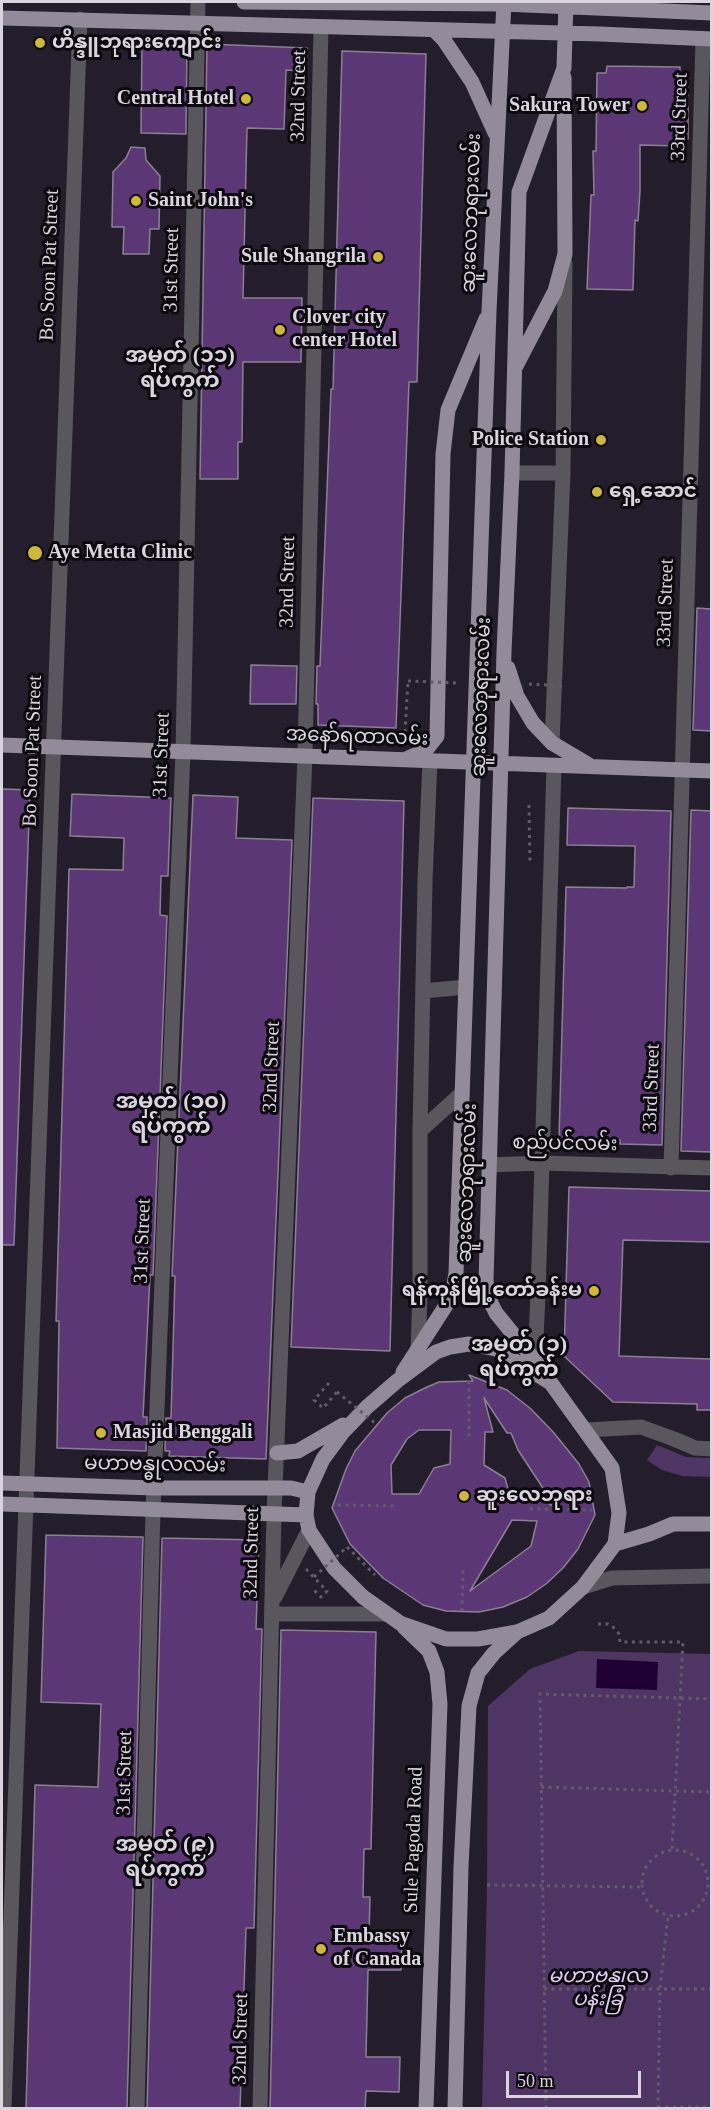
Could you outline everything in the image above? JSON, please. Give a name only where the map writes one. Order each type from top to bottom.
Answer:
[{"type":"main road","points":[[244,2],[566,4],[711,13]]},
{"type":"main road","name":"ဆူးလေဘုရားလမ်း","points":[[397,1381],[452,1296],[456,1273],[489,311],[503,3]]},
{"type":"main road","name":"ဆူးလေဘုရားလမ်း","points":[[549,1383],[535,1361],[496,1313],[488,1297],[486,1281],[519,192],[564,68],[566,4]]},
{"type":"main road","points":[[2,18],[600,34],[707,39]]},
{"type":"main road","points":[[435,31],[444,40],[472,82],[497,136]]},
{"type":"main road","points":[[563,127],[572,96],[574,51],[583,38],[600,34]]},
{"type":"main road","points":[[515,368],[555,291],[565,255],[564,68]]},
{"type":"main road","points":[[406,759],[426,750],[437,736],[443,454],[448,410],[489,311]]},
{"type":"main road","points":[[504,652],[517,696],[533,723],[552,743],[592,767]]},
{"type":"main road","name":"အနော်ရထာလမ်း","points":[[2,746],[711,771]]},
{"type":"main road","points":[[277,1453],[298,1450],[340,1427],[436,1352],[469,1344],[496,1349],[549,1383],[612,1468],[619,1513],[615,1544],[583,1587],[549,1618],[517,1632],[478,1639],[446,1639],[400,1623],[363,1598],[334,1568],[309,1530],[306,1515],[308,1492],[333,1444],[367,1407]]},
{"type":"main road","name":"မဟာဗန္ဓုလလမ်း","points":[[2,1483],[154,1488],[291,1488],[308,1492]]},
{"type":"main road","points":[[2,1504],[306,1515]]},
{"type":"main road","points":[[615,1544],[674,1524],[711,1524]]},
{"type":"main road","name":"Sule Pagoda Road","points":[[400,1623],[429,1652],[437,1672],[440,1704],[426,2109]]},
{"type":"main road","points":[[455,2109],[461,1867],[469,1706],[478,1673],[494,1653],[517,1632]]},
{"type":"street","name":"31st Street","points":[[137,2109],[153,1510],[183,752],[198,2]]},
{"type":"street","name":"Bo Soon Pat Street","points":[[26,1505],[80,19]]},
{"type":"street","name":"32nd Street","points":[[260,2109],[274,1514],[305,756],[321,27]]},
{"type":"street","name":"33rd Street","points":[[671,1167],[707,39]]},
{"type":"street","points":[[552,743],[565,382],[565,255]]},
{"type":"street","points":[[512,473],[562,473]]},
{"type":"street","points":[[418,1350],[420,1131],[430,760]]},
{"type":"street","points":[[535,1361],[554,766]]},
{"type":"street","points":[[423,991],[465,987]]},
{"type":"street","points":[[420,1131],[462,1094]]},
{"type":"street","name":"စည်ပင်လမ်း","points":[[489,1165],[542,1163],[711,1168]]},
{"type":"street","points":[[586,1430],[641,1427],[674,1438],[694,1448],[711,1449]]},
{"type":"street","points":[[4,2109],[26,1505]]},
{"type":"street","points":[[309,1530],[272,1608],[385,1614]]},
{"type":"street","points":[[583,1587],[612,1578],[711,1576]]},
{"type":"path","points":[[405,732],[408,681],[458,683]]},
{"type":"path","points":[[529,684],[564,686]]},
{"type":"path","points":[[529,805],[531,865]]},
{"type":"path","points":[[469,1381],[469,1439]]},
{"type":"path","points":[[329,1383],[314,1401],[322,1408],[337,1392],[376,1424]]},
{"type":"path","points":[[338,1505],[398,1506]]},
{"type":"path","points":[[530,1509],[592,1510]]},
{"type":"path","points":[[312,1588],[321,1598],[327,1592],[314,1577],[347,1547],[375,1575]]},
{"type":"path","points":[[462,1611],[464,1569]]},
{"type":"path","points":[[597,1624],[608,1624],[619,1634],[620,1642],[683,1642],[672,1851]]},
{"type":"path","points":[[546,2109],[540,1694],[711,1699]]},
{"type":"path","points":[[541,1787],[711,1792]]},
{"type":"path","points":[[672,1851],[689,1853],[698,1859],[705,1867],[710,1887],[698,1908],[677,1917],[656,1911],[648,1903],[642,1887],[644,1871],[649,1862],[657,1855],[672,1851]]},
{"type":"path","points":[[488,1885],[642,1887]]},
{"type":"path","points":[[668,1916],[660,1989],[658,2108],[711,2107]]},
{"type":"path","points":[[544,1989],[711,1989]]},
{"type":"green space","points":[[657,1445],[686,1457],[711,1458],[711,1477],[682,1476],[662,1470],[647,1460]]},
{"type":"green space","name":"မဟာဗန္ဓုလ ပန်းခြံ","points":[[579,1651],[711,1654],[711,2108],[482,2108],[488,1706],[530,1669]]},
{"type":"shaded area","points":[[597,1659],[658,1662],[657,1690],[596,1688]]},
{"type":"building","points":[[142,42],[187,43],[186,134],[141,133]]},
{"type":"building","points":[[207,44],[307,48],[306,71],[286,70],[284,129],[247,128],[243,298],[302,298],[301,362],[243,362],[242,442],[238,442],[238,479],[200,479]]},
{"type":"building","points":[[342,51],[426,54],[417,382],[409,382],[396,728],[318,725],[318,704],[316,704],[317,666],[320,666],[331,389],[333,389]]},
{"type":"building","points":[[607,66],[680,67],[680,76],[688,76],[688,139],[679,139],[679,146],[640,145],[640,191],[638,221],[635,220],[633,290],[587,289],[591,195],[594,195],[593,151],[596,151],[597,73],[606,73]]},
{"type":"building","name":"Saint John's","points":[[131,147],[145,148],[146,160],[160,176],[159,229],[150,229],[149,254],[123,254],[124,227],[112,227],[113,172],[126,158]]},
{"type":"building","points":[[697,608],[711,609],[711,731],[693,730]]},
{"type":"building","points":[[251,665],[297,666],[296,704],[250,704]]},
{"type":"building","points":[[2,789],[30,790],[14,1245],[2,1245]]},
{"type":"building","points":[[72,794],[171,798],[168,876],[161,876],[160,915],[167,916],[153,1275],[150,1275],[143,1417],[147,1417],[146,1451],[57,1448],[59,1321],[56,1321],[69,869],[123,870],[124,838],[70,836]]},
{"type":"building","points":[[193,795],[238,797],[236,838],[292,840],[266,1459],[169,1456],[170,1451],[165,1451],[166,1418],[171,1418],[175,1276],[172,1276]]},
{"type":"building","points":[[313,798],[404,801],[390,1351],[291,1347]]},
{"type":"building","points":[[568,808],[671,811],[662,1145],[620,1144],[620,1140],[559,1138],[566,887],[634,887],[635,846],[567,845]]},
{"type":"building","points":[[691,810],[711,811],[711,1152],[681,1151]]},
{"type":"building","name":"ရန်ကုန်မြို့တော်ခန်းမ","points":[[569,1187],[711,1191],[711,1242],[623,1240],[619,1356],[711,1359],[711,1410],[697,1410],[697,1404],[613,1402],[564,1356]]},
{"type":"building","name":"ဆူးလေဘုရား","points":[[469,1375],[507,1390],[531,1409],[554,1433],[579,1464],[589,1482],[595,1515],[578,1549],[563,1568],[527,1597],[503,1607],[479,1612],[446,1611],[423,1605],[383,1578],[350,1544],[332,1508],[355,1451],[387,1413],[405,1398],[439,1382],[473,1381]],"holes":[[[484,1398],[507,1433],[511,1433],[518,1450],[556,1508],[540,1498],[510,1497],[505,1478],[484,1465],[485,1432],[493,1432]],[[419,1430],[451,1430],[450,1464],[434,1468],[419,1494],[392,1494],[391,1465],[407,1439]],[[512,1520],[537,1521],[531,1546],[470,1591]]]},
{"type":"building","points":[[46,1535],[143,1537],[127,2109],[26,2109],[35,1785],[98,1787],[101,1704],[41,1702]]},
{"type":"building","points":[[162,1538],[259,1540],[256,1629],[262,1629],[254,1928],[246,1928],[240,2109],[147,2109]]},
{"type":"building","points":[[281,1630],[376,1632],[371,1849],[364,1849],[363,1897],[370,1897],[369,1935],[402,1936],[401,1970],[368,1970],[366,2057],[400,2057],[399,2092],[366,2091],[365,2109],[270,2109]]},
{"type":"place","name":"ဟိန္ဒူဘုရားကျောင်း","points":[[40,43]]},
{"type":"place","name":"Central Hotel","points":[[246,99]]},
{"type":"place","name":"Sakura Tower","points":[[642,106]]},
{"type":"place","name":"Saint John's","points":[[136,201]]},
{"type":"place","name":"Sule Shangrila","points":[[378,257]]},
{"type":"place","name":"Clover city center Hotel","points":[[280,330]]},
{"type":"place","name":"Police Station","points":[[601,440]]},
{"type":"place","name":"ရှေ့ဆောင်","points":[[597,492]]},
{"type":"place","name":"Aye Metta Clinic","points":[[35,553]]},
{"type":"place","name":"ရန်ကုန်မြို့တော်ခန်းမ","points":[[594,1291]]},
{"type":"place","name":"Masjid Benggali","points":[[101,1433]]},
{"type":"place","name":"ဆူးလေဘုရား","points":[[464,1496]]},
{"type":"place","name":"Embassy of Canada","points":[[321,1949]]},
{"type":"district","name":"အမှတ် (၁၁) ရပ်ကွက်","points":[[180,368]]},
{"type":"district","name":"အမှတ် (၁၀) ရပ်ကွက်","points":[[171,1114]]},
{"type":"district","name":"အမှတ် (၁) ရပ်ကွက်","points":[[519,1358]]},
{"type":"district","name":"အမှတ် (၉) ရပ်ကွက်","points":[[165,1858]]}]
